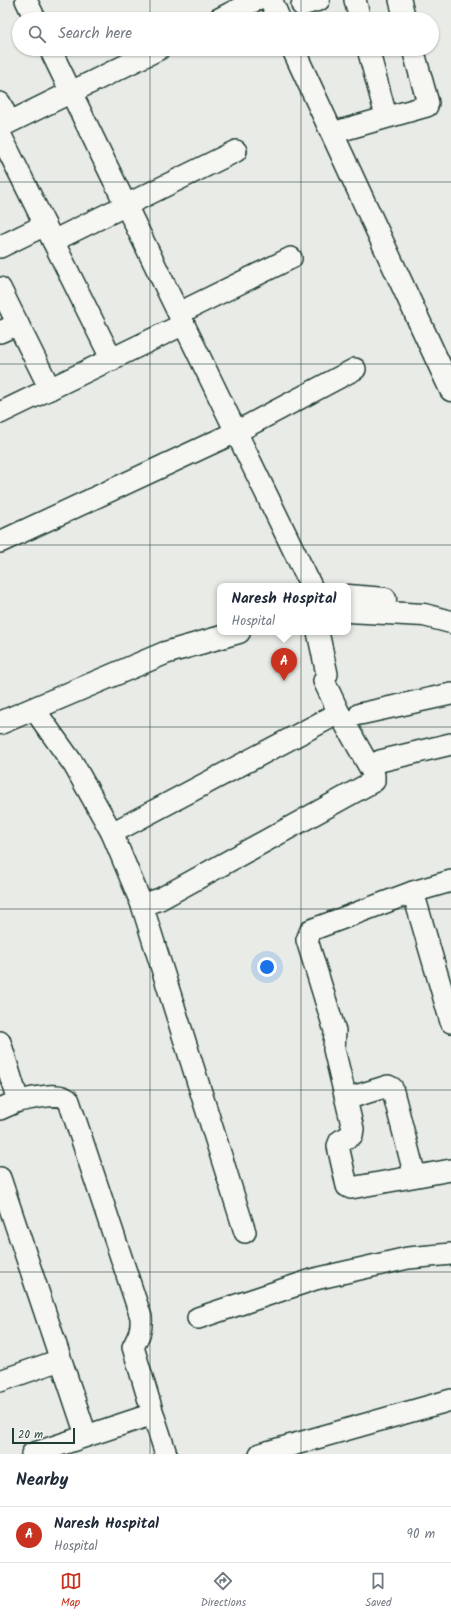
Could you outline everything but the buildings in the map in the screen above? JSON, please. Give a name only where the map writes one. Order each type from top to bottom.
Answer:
[{"type":"main road","points":[[271,0],[276,12]]},
{"type":"main road","points":[[296,56],[451,390]]},
{"type":"main road","points":[[351,596],[426,602],[451,607]]},
{"type":"main road","points":[[351,611],[424,615],[451,622]]},
{"type":"main road","points":[[0,709],[160,641],[217,625]]},
{"type":"main road","points":[[0,723],[165,653],[228,635]]},
{"type":"street","points":[[26,0],[32,12]]},
{"type":"street","points":[[233,12],[256,0]]},
{"type":"street","points":[[355,0],[358,12]]},
{"type":"street","points":[[400,0],[403,12]]},
{"type":"street","points":[[53,56],[310,583]]},
{"type":"street","points":[[3,128],[145,56]]},
{"type":"street","points":[[370,56],[386,116]]},
{"type":"street","points":[[332,133],[386,116],[424,107],[428,103],[415,56]]},
{"type":"street","points":[[0,103],[3,128],[49,233],[112,360]]},
{"type":"street","points":[[0,247],[49,233],[126,205],[236,151]]},
{"type":"street","points":[[0,413],[112,360],[182,318],[291,258]]},
{"type":"street","points":[[0,288],[9,328],[50,389]]},
{"type":"street","points":[[0,542],[236,432],[355,369]]},
{"type":"street","points":[[142,905],[160,899],[374,781],[374,774],[349,713],[324,681],[327,674],[319,635]]},
{"type":"street","points":[[112,833],[349,713],[451,694]]},
{"type":"street","points":[[34,709],[74,765],[112,833],[142,905],[245,1232]]},
{"type":"street","points":[[380,761],[451,744]]},
{"type":"street","points":[[451,881],[413,892],[311,930],[307,936],[308,947],[335,1030],[334,1049],[353,1129],[352,1135],[340,1141],[338,1146],[347,1186],[351,1188],[451,1170]]},
{"type":"street","points":[[413,892],[444,972],[451,1022]]},
{"type":"street","points":[[0,1042],[9,1105],[56,1095],[63,1096],[69,1102],[142,1317],[142,1328],[133,1347],[166,1454]]},
{"type":"street","points":[[346,1099],[388,1086],[392,1088],[415,1176]]},
{"type":"street","points":[[0,1178],[86,1435]]},
{"type":"street","points":[[198,1318],[314,1279],[408,1258],[451,1254]]},
{"type":"street","points":[[0,1381],[60,1360]]},
{"type":"street","points":[[260,1454],[451,1400]]},
{"type":"street","points":[[32,1454],[153,1414]]},
{"type":"place","name":"Naresh Hospital","points":[[284,681]]}]
